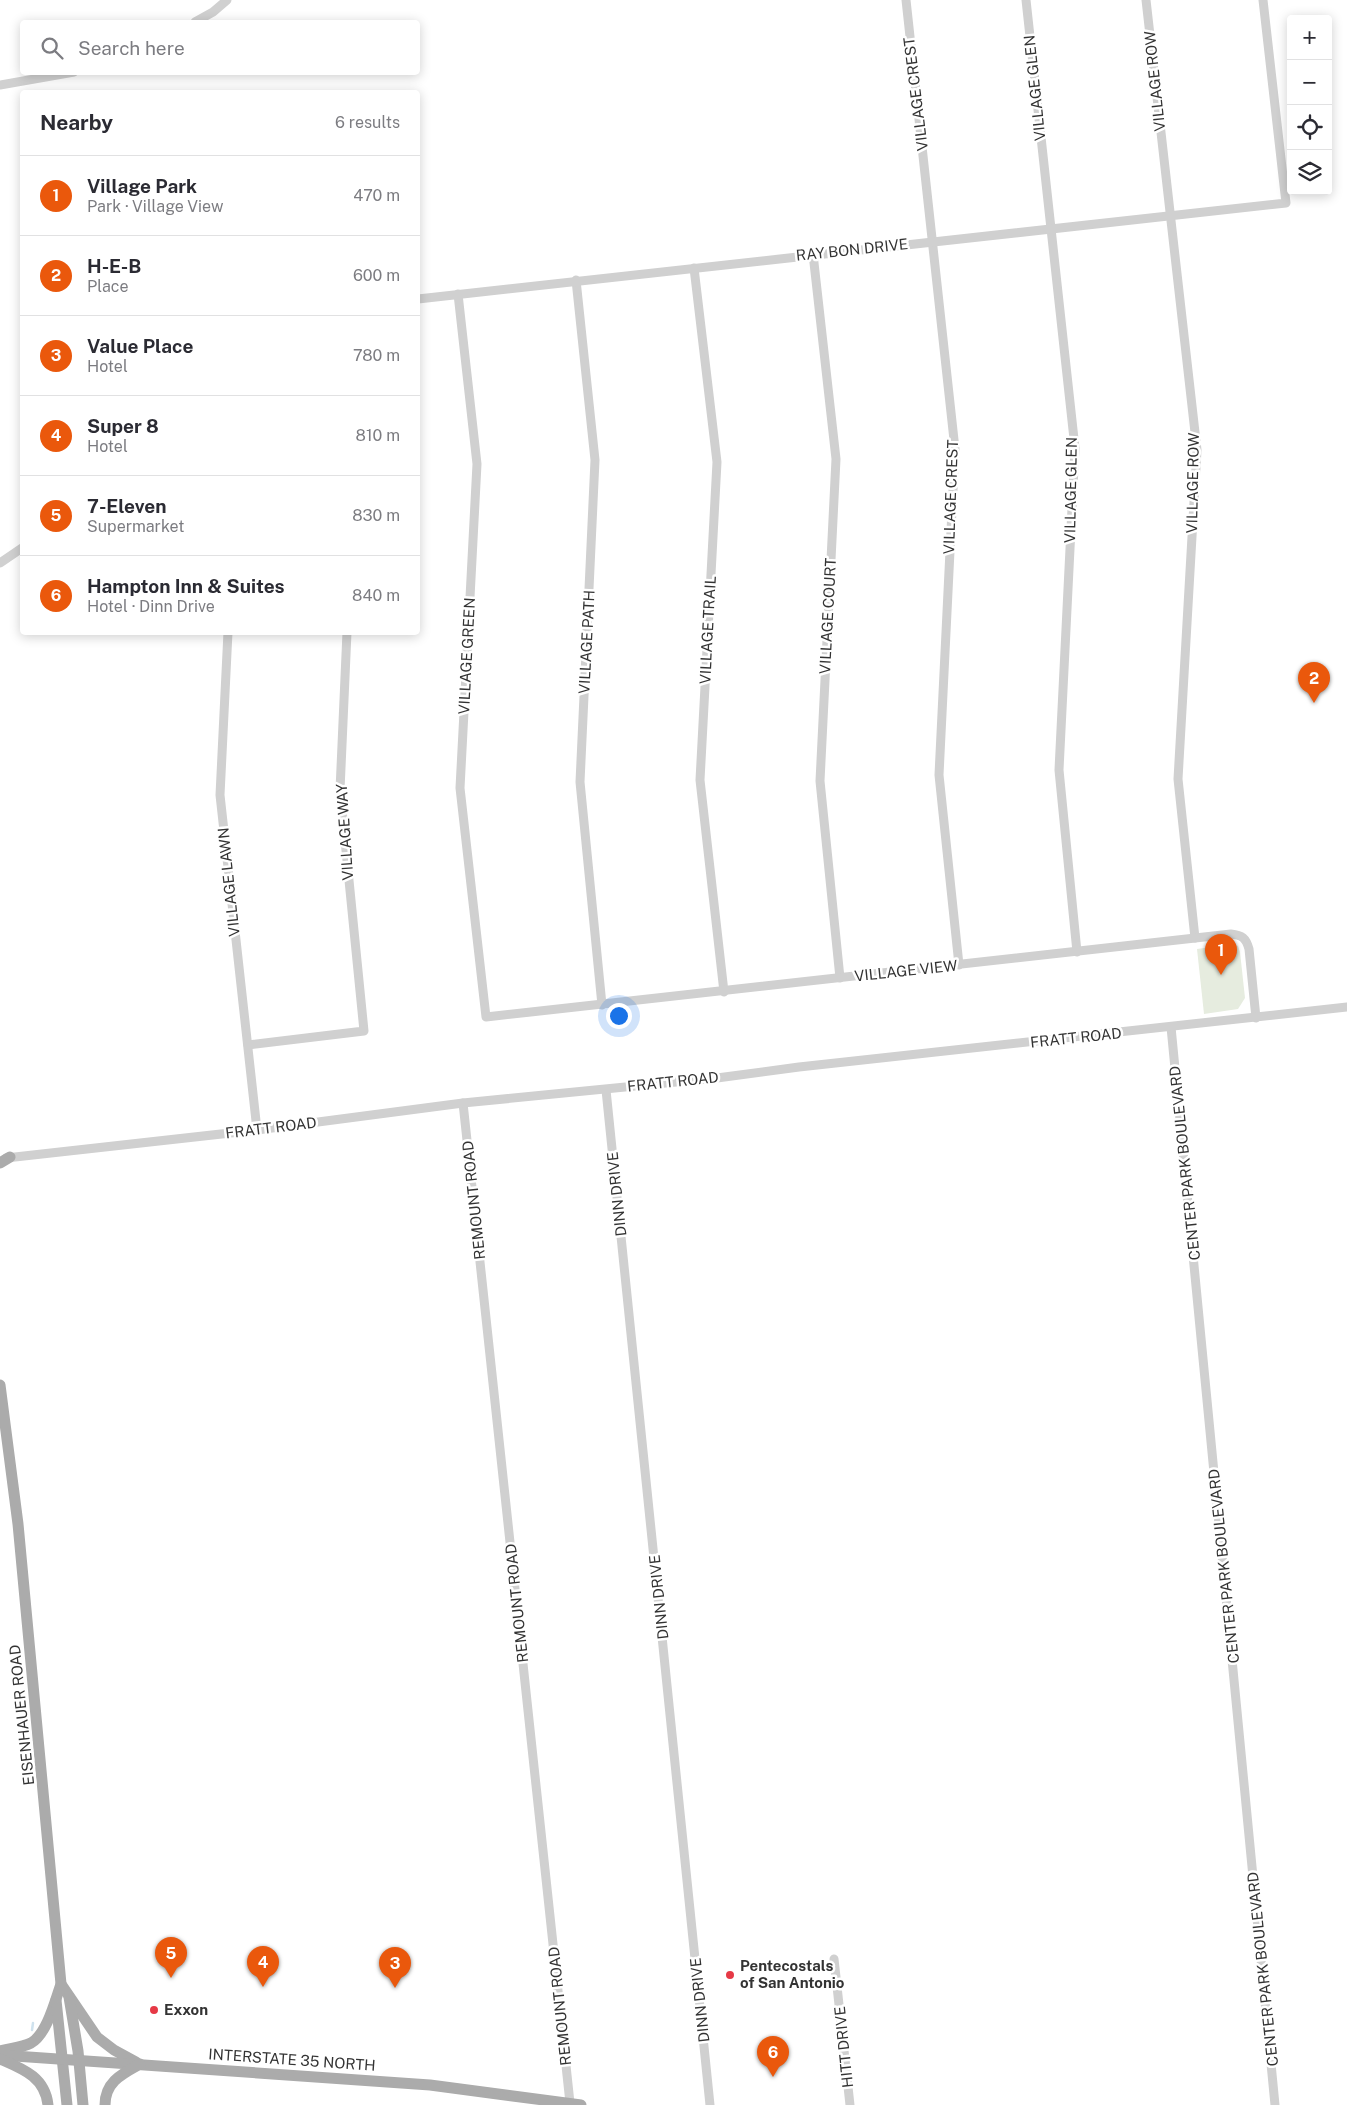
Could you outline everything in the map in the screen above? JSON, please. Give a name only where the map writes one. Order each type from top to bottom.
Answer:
[{"type":"main road","name":"EISENHAUER ROAD","points":[[0,1385],[20,1543],[65,1988],[79,2061],[83,2105]]},
{"type":"main road","name":"EISENHAUER ROAD","points":[[65,1988],[56,1998],[67,2105]]},
{"type":"main road","points":[[65,1988],[97,2037],[114,2050],[140,2064]]},
{"type":"main road","points":[[0,2051],[19,2047],[38,2038],[56,1998]]},
{"type":"main road","name":"INTERSTATE 35 NORTH","points":[[0,2055],[430,2085],[576,2104]]},
{"type":"main road","points":[[0,2059],[34,2075],[45,2090],[48,2105]]},
{"type":"main road","points":[[105,2105],[106,2091],[111,2083],[120,2075],[140,2064]]},
{"type":"street","points":[[199,20],[213,12],[227,0]]},
{"type":"street","name":"VILLAGE CREST","points":[[906,0],[934,241],[955,449],[939,775],[959,965]]},
{"type":"street","name":"VILLAGE GLEN","points":[[1026,0],[1075,448],[1059,770],[1076,952]]},
{"type":"street","name":"VILLAGE ROW","points":[[1146,0],[1197,450],[1178,779],[1195,938]]},
{"type":"street","name":"RAY BON DRIVE","points":[[420,299],[1286,203],[1263,0]]},
{"type":"street","points":[[0,85],[57,75]]},
{"type":"street","name":"VILLAGE COURT","points":[[813,254],[836,459],[820,781],[840,978]]},
{"type":"street","name":"VILLAGE TRAIL","points":[[694,268],[717,462],[700,780],[724,992]]},
{"type":"street","name":"VILLAGE PATH","points":[[576,280],[595,460],[580,782],[602,1005]]},
{"type":"street","name":"VILLAGE GREEN","points":[[458,294],[477,464],[460,788],[486,1017]]},
{"type":"street","points":[[0,563],[20,549]]},
{"type":"street","name":"VILLAGE LAWN","points":[[228,635],[220,795],[258,1130]]},
{"type":"street","name":"VILLAGE WAY","points":[[248,1044],[364,1031],[340,790],[347,635]]},
{"type":"street","name":"VILLAGE VIEW","points":[[486,1017],[724,992],[1231,934],[1240,935],[1246,939],[1249,949],[1256,1018]]},
{"type":"street","name":"FRATT ROAD","points":[[3,1160],[258,1130],[463,1103],[606,1090],[1347,1007]]},
{"type":"street","name":"CENTER PARK BOULEVARD","points":[[1171,1027],[1275,2105]]},
{"type":"street","name":"DINN DRIVE","points":[[606,1090],[710,2105]]},
{"type":"street","name":"REMOUNT ROAD","points":[[463,1103],[576,2104]]},
{"type":"street","name":"HITT DRIVE","points":[[834,1959],[850,2105]]},
{"type":"shaded area","points":[[1233,944],[1238,946],[1240,952],[1245,998],[1238,1009],[1204,1014],[1197,949]]},
{"type":"waterway","points":[[32,2030],[33,2023]]},
{"type":"place","name":"H-E-B","points":[[1314,703]]},
{"type":"place","name":"Village Park","points":[[1221,975]]},
{"type":"place","name":"Pentecostals of San Antonio","points":[[730,1975]]},
{"type":"place","name":"7-Eleven","points":[[171,1978]]},
{"type":"place","name":"Super 8","points":[[263,1987]]},
{"type":"place","name":"Value Place","points":[[395,1988]]},
{"type":"place","name":"Exxon","points":[[154,2010]]},
{"type":"place","name":"Hampton Inn & Suites","points":[[773,2077]]}]
